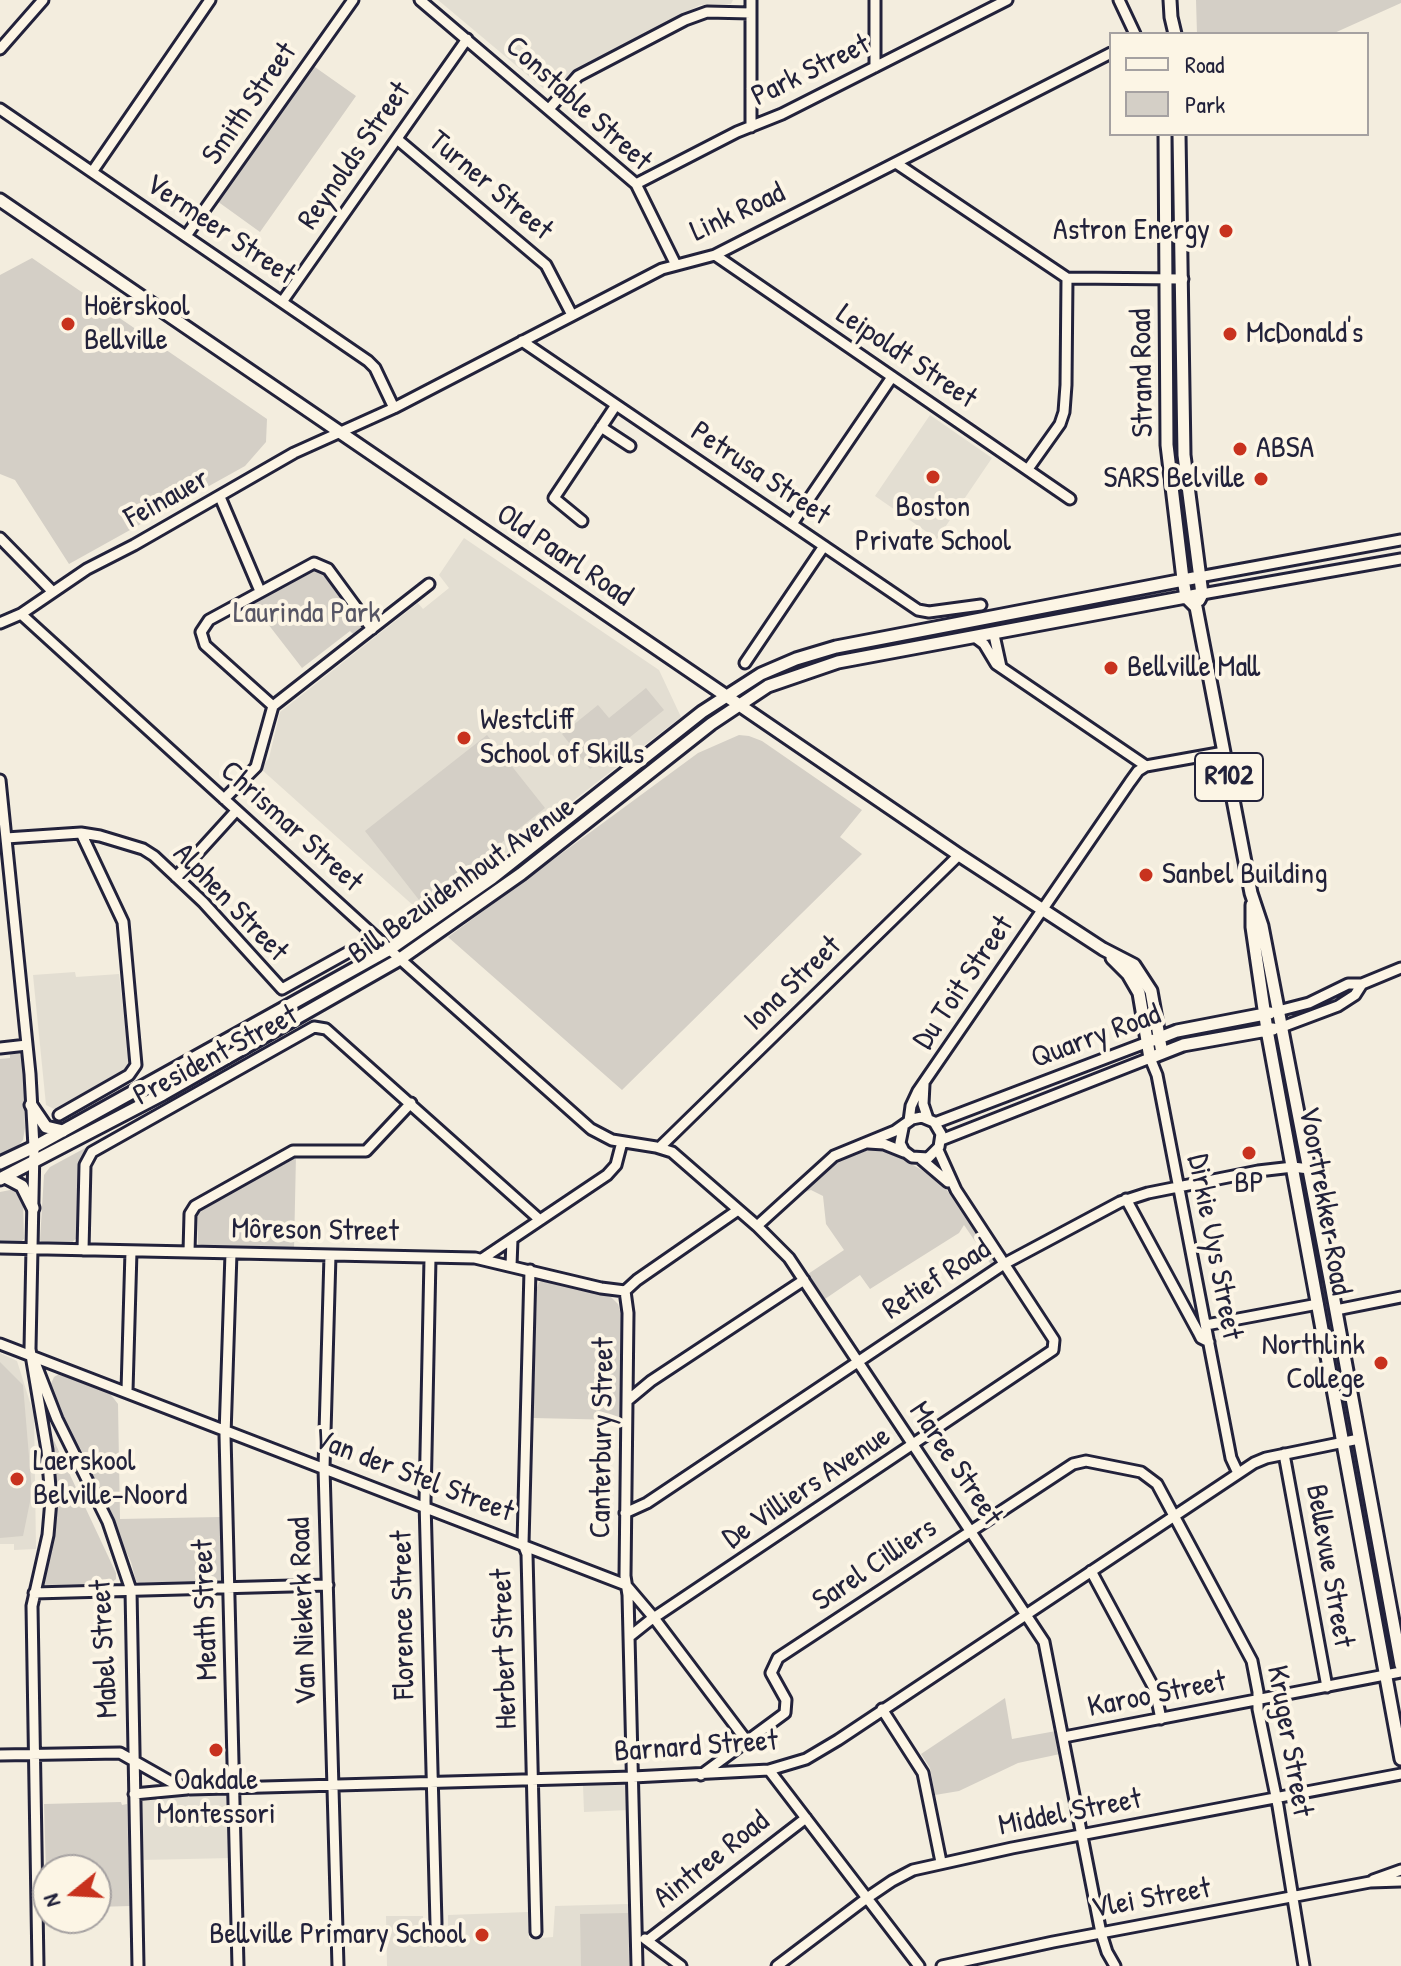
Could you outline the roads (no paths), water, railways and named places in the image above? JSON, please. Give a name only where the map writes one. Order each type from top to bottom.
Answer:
[{"type":"main road","points":[[1170,0],[1175,32]]},
{"type":"main road","points":[[1166,32],[1171,17]]},
{"type":"main road","name":"Strand Road","points":[[1165,136],[1167,445],[1186,597]]},
{"type":"main road","points":[[1166,165],[1172,161],[1176,136]]},
{"type":"main road","name":"Strand Road","points":[[1176,136],[1183,279],[1186,483],[1202,594]]},
{"type":"main road","name":"Old Paarl Road","points":[[0,200],[959,855],[1103,949],[1131,963],[1141,973]]},
{"type":"main road","points":[[1167,445],[1176,442],[1177,402],[1183,385]]},
{"type":"main road","name":"Bill Bezuidenhout Avenue","points":[[0,1163],[390,949],[492,878],[726,695],[761,674],[815,653],[1199,577]]},
{"type":"main road","points":[[1186,597],[1196,607],[1202,594]]},
{"type":"main road","name":"Bill Bezuidenhout Avenue","points":[[2,1178],[163,1094],[400,959],[521,874],[738,704],[768,686],[824,666],[1202,594]]},
{"type":"main road","name":"R102","points":[[1196,607],[1251,893],[1262,926],[1282,1027]]},
{"type":"main road","points":[[946,627],[984,626],[994,635]]},
{"type":"main road","name":"R102","points":[[1251,893],[1252,927],[1267,1030]]},
{"type":"main road","name":"Old Paarl Road","points":[[1103,949],[1135,984],[1154,1040]]},
{"type":"main road","points":[[1141,973],[1139,980],[1146,1001],[1145,1015]]},
{"type":"main road","points":[[1141,973],[1154,1001],[1156,1056]]},
{"type":"main road","name":"Quarry Road","points":[[1154,1040],[1177,1031],[1278,1011]]},
{"type":"main road","name":"Quarry Road","points":[[1156,1056],[1183,1045],[1282,1027]]},
{"type":"main road","name":"Voortrekker Road","points":[[1282,1027],[1399,1639],[1401,1665]]},
{"type":"main road","name":"Voortrekker Road","points":[[1267,1030],[1401,1759]]},
{"type":"main road","points":[[31,1105],[41,1123],[51,1130],[63,1131]]},
{"type":"main road","points":[[2,1178],[22,1186],[33,1208]]},
{"type":"main road","points":[[1318,1304],[1327,1294],[1323,1272],[1326,1256]]},
{"type":"street","points":[[0,49],[43,0]]},
{"type":"street","points":[[92,172],[210,0]]},
{"type":"street","name":"Smith Street","points":[[186,236],[353,0]]},
{"type":"street","name":"Constable Street","points":[[420,0],[636,184],[676,265]]},
{"type":"street","points":[[751,0],[751,127]]},
{"type":"street","points":[[875,0],[875,67]]},
{"type":"street","name":"Park Street","points":[[636,184],[1007,0]]},
{"type":"street","points":[[1119,0],[1134,32]]},
{"type":"street","points":[[549,109],[578,76],[685,20],[707,12],[751,13]]},
{"type":"street","name":"Reynolds Street","points":[[282,302],[467,39]]},
{"type":"street","name":"Link Road","points":[[340,433],[654,273],[715,255],[1109,54]]},
{"type":"street","name":"Vermeer Street","points":[[0,109],[371,363],[394,408]]},
{"type":"street","name":"Turner Street","points":[[397,139],[546,265],[572,315]]},
{"type":"street","points":[[896,163],[1067,278],[1183,279]]},
{"type":"street","name":"Leipoldt Street","points":[[715,255],[1070,499]]},
{"type":"street","points":[[1028,469],[1060,424],[1064,412],[1067,278]]},
{"type":"street","name":"Petrusa Street","points":[[522,341],[921,611],[981,605]]},
{"type":"street","points":[[792,524],[892,377]]},
{"type":"street","points":[[582,521],[554,498],[616,405]]},
{"type":"street","points":[[601,427],[630,446]]},
{"type":"street","name":"Feinauer","points":[[0,623],[21,614],[87,569],[278,462],[340,433]]},
{"type":"street","points":[[220,497],[260,591]]},
{"type":"street","points":[[0,538],[52,591]]},
{"type":"street","points":[[1199,577],[1401,540]]},
{"type":"street","points":[[745,663],[824,546]]},
{"type":"street","points":[[1202,594],[1401,559]]},
{"type":"street","points":[[273,706],[205,645],[201,637],[202,628],[209,620],[308,565],[322,565],[372,629]]},
{"type":"street","points":[[224,799],[256,767],[273,706],[429,584]]},
{"type":"street","name":"Chrismar Street","points":[[21,614],[400,959],[602,1136]]},
{"type":"street","points":[[994,635],[1001,667]]},
{"type":"street","points":[[976,638],[984,644],[992,661],[1146,766],[1224,752]]},
{"type":"street","name":"Du Toit Street","points":[[906,1124],[911,1106],[924,1084],[1130,782],[1146,766]]},
{"type":"street","points":[[0,780],[27,1045],[34,1147],[31,1353],[47,1450],[51,1500],[48,1535],[34,1593],[38,1966]]},
{"type":"street","points":[[176,877],[236,811]]},
{"type":"street","points":[[59,1115],[129,1075],[136,1065],[123,922],[81,833]]},
{"type":"street","name":"Alphen Street","points":[[6,838],[81,833],[143,849],[203,902],[278,987],[288,987],[354,949]]},
{"type":"street","name":"Iona Street","points":[[660,1147],[959,855]]},
{"type":"street","points":[[1278,1011],[1309,1003],[1348,984],[1362,984],[1401,968]]},
{"type":"street","points":[[1282,1027],[1338,1006],[1355,995],[1362,984]]},
{"type":"street","name":"President Street","points":[[83,1250],[85,1169],[92,1152],[308,1029],[326,1029],[540,1220]]},
{"type":"street","name":"Quarry Road","points":[[932,1121],[1154,1040]]},
{"type":"street","points":[[0,1048],[27,1045]]},
{"type":"street","name":"Quarry Road","points":[[940,1145],[1156,1056]]},
{"type":"street","name":"Dirkie Uys Street","points":[[1156,1056],[1177,1187],[1231,1458],[1238,1473]]},
{"type":"street","name":"Du Toit Street","points":[[924,1084],[923,1104],[932,1121]]},
{"type":"street","points":[[189,1252],[192,1208],[293,1151],[366,1151],[411,1103]]},
{"type":"street","points":[[757,1226],[823,1164],[843,1151],[920,1117],[932,1121],[940,1145],[931,1156],[921,1159],[884,1144],[864,1143]]},
{"type":"street","points":[[906,1124],[900,1143],[907,1154]]},
{"type":"street","name":"Maree Street","points":[[602,1136],[660,1147],[680,1158],[789,1258],[1027,1613],[1046,1648],[1101,1933],[1115,1966]]},
{"type":"street","points":[[482,1259],[610,1172],[617,1162],[622,1142]]},
{"type":"street","name":"De Villiers Avenue","points":[[629,1637],[1053,1350],[1054,1340],[956,1190],[940,1145]]},
{"type":"street","name":"De Villiers Avenue","points":[[921,1159],[956,1190]]},
{"type":"street","name":"Retief Road","points":[[625,1513],[647,1503],[1004,1264],[1126,1199],[1258,1171],[1293,1167],[1309,1169]]},
{"type":"street","points":[[1126,1199],[1201,1338],[1209,1342]]},
{"type":"street","points":[[625,1291],[738,1210]]},
{"type":"street","points":[[511,1266],[512,1239]]},
{"type":"street","name":"Môreson Street","points":[[0,1248],[482,1259],[625,1291]]},
{"type":"street","points":[[127,1391],[131,1251]]},
{"type":"street","name":"Meath Street","points":[[231,1253],[226,1430],[238,1966]]},
{"type":"street","name":"Van Niekerk Road","points":[[330,1255],[324,1468],[338,1966]]},
{"type":"street","name":"Florence Street","points":[[430,1258],[425,1507],[436,1924]]},
{"type":"street","name":"Herbert Street","points":[[530,1270],[523,1544],[527,1554],[536,1932]]},
{"type":"street","points":[[627,1401],[651,1381],[804,1280]]},
{"type":"street","name":"Canterbury Street","points":[[625,1291],[628,1313],[626,1585],[637,1966]]},
{"type":"street","points":[[1336,1310],[1401,1297]]},
{"type":"street","points":[[1206,1325],[1318,1304]]},
{"type":"street","name":"Van der Stel Street","points":[[0,1344],[31,1353],[626,1585],[746,1740]]},
{"type":"street","name":"Mabel Street","points":[[31,1353],[57,1419],[111,1529],[131,1590],[138,1966]]},
{"type":"street","points":[[627,1380],[651,1381]]},
{"type":"street","name":"Barnard Street","points":[[0,1755],[115,1752],[190,1789],[701,1775],[769,1770],[806,1759],[1260,1460],[1359,1439]]},
{"type":"street","name":"Bellevue Street","points":[[1284,1454],[1327,1687]]},
{"type":"street","name":"Sarel Cilliers","points":[[701,1775],[785,1713],[786,1700],[771,1673],[778,1658],[1073,1464],[1086,1461],[1150,1476],[1174,1515]]},
{"type":"street","name":"Kruger Street","points":[[1174,1515],[1250,1655],[1304,1966]]},
{"type":"street","points":[[1091,1571],[1155,1690],[1161,1719]]},
{"type":"street","points":[[34,1593],[328,1585]]},
{"type":"street","points":[[1380,1646],[1399,1639]]},
{"type":"street","name":"Karoo Street","points":[[1064,1737],[1401,1672]]},
{"type":"street","points":[[882,1709],[923,1773],[941,1862]]},
{"type":"street","points":[[730,1752],[736,1772]]},
{"type":"street","points":[[769,1770],[919,1966]]},
{"type":"street","name":"Middel Street","points":[[777,1966],[902,1875],[941,1862],[1401,1774]]},
{"type":"street","points":[[134,1794],[190,1789]]},
{"type":"street","name":"Aintree Road","points":[[648,1940],[806,1818]]},
{"type":"street","name":"Vlei Street","points":[[1370,1882],[1401,1870]]},
{"type":"street","name":"Vlei Street","points":[[942,1966],[1370,1882],[1401,1881]]},
{"type":"street","points":[[636,1933],[681,1966]]},
{"type":"place","name":"Astron Energy","points":[[1226,231]]},
{"type":"place","name":"Hoërskool Bellville","points":[[68,324]]},
{"type":"place","name":"McDonald's","points":[[1230,334]]},
{"type":"place","name":"ABSA","points":[[1240,449]]},
{"type":"place","name":"Boston Private School","points":[[933,477]]},
{"type":"place","name":"SARS Belville","points":[[1261,479]]},
{"type":"place","name":"Bellville Mall","points":[[1111,668]]},
{"type":"place","name":"Westcliff School of Skills","points":[[464,738]]},
{"type":"place","name":"Sanbel Building","points":[[1146,875]]},
{"type":"place","name":"BP","points":[[1249,1153]]},
{"type":"place","name":"Northlink College","points":[[1381,1363]]},
{"type":"place","name":"Laerskool Belville-Noord","points":[[17,1479]]},
{"type":"place","name":"Oakdale Montessori","points":[[216,1750]]},
{"type":"place","name":"Bellville Primary School","points":[[482,1935]]},
{"type":"park label","name":"Laurinda Park","points":[[307,614]]}]
